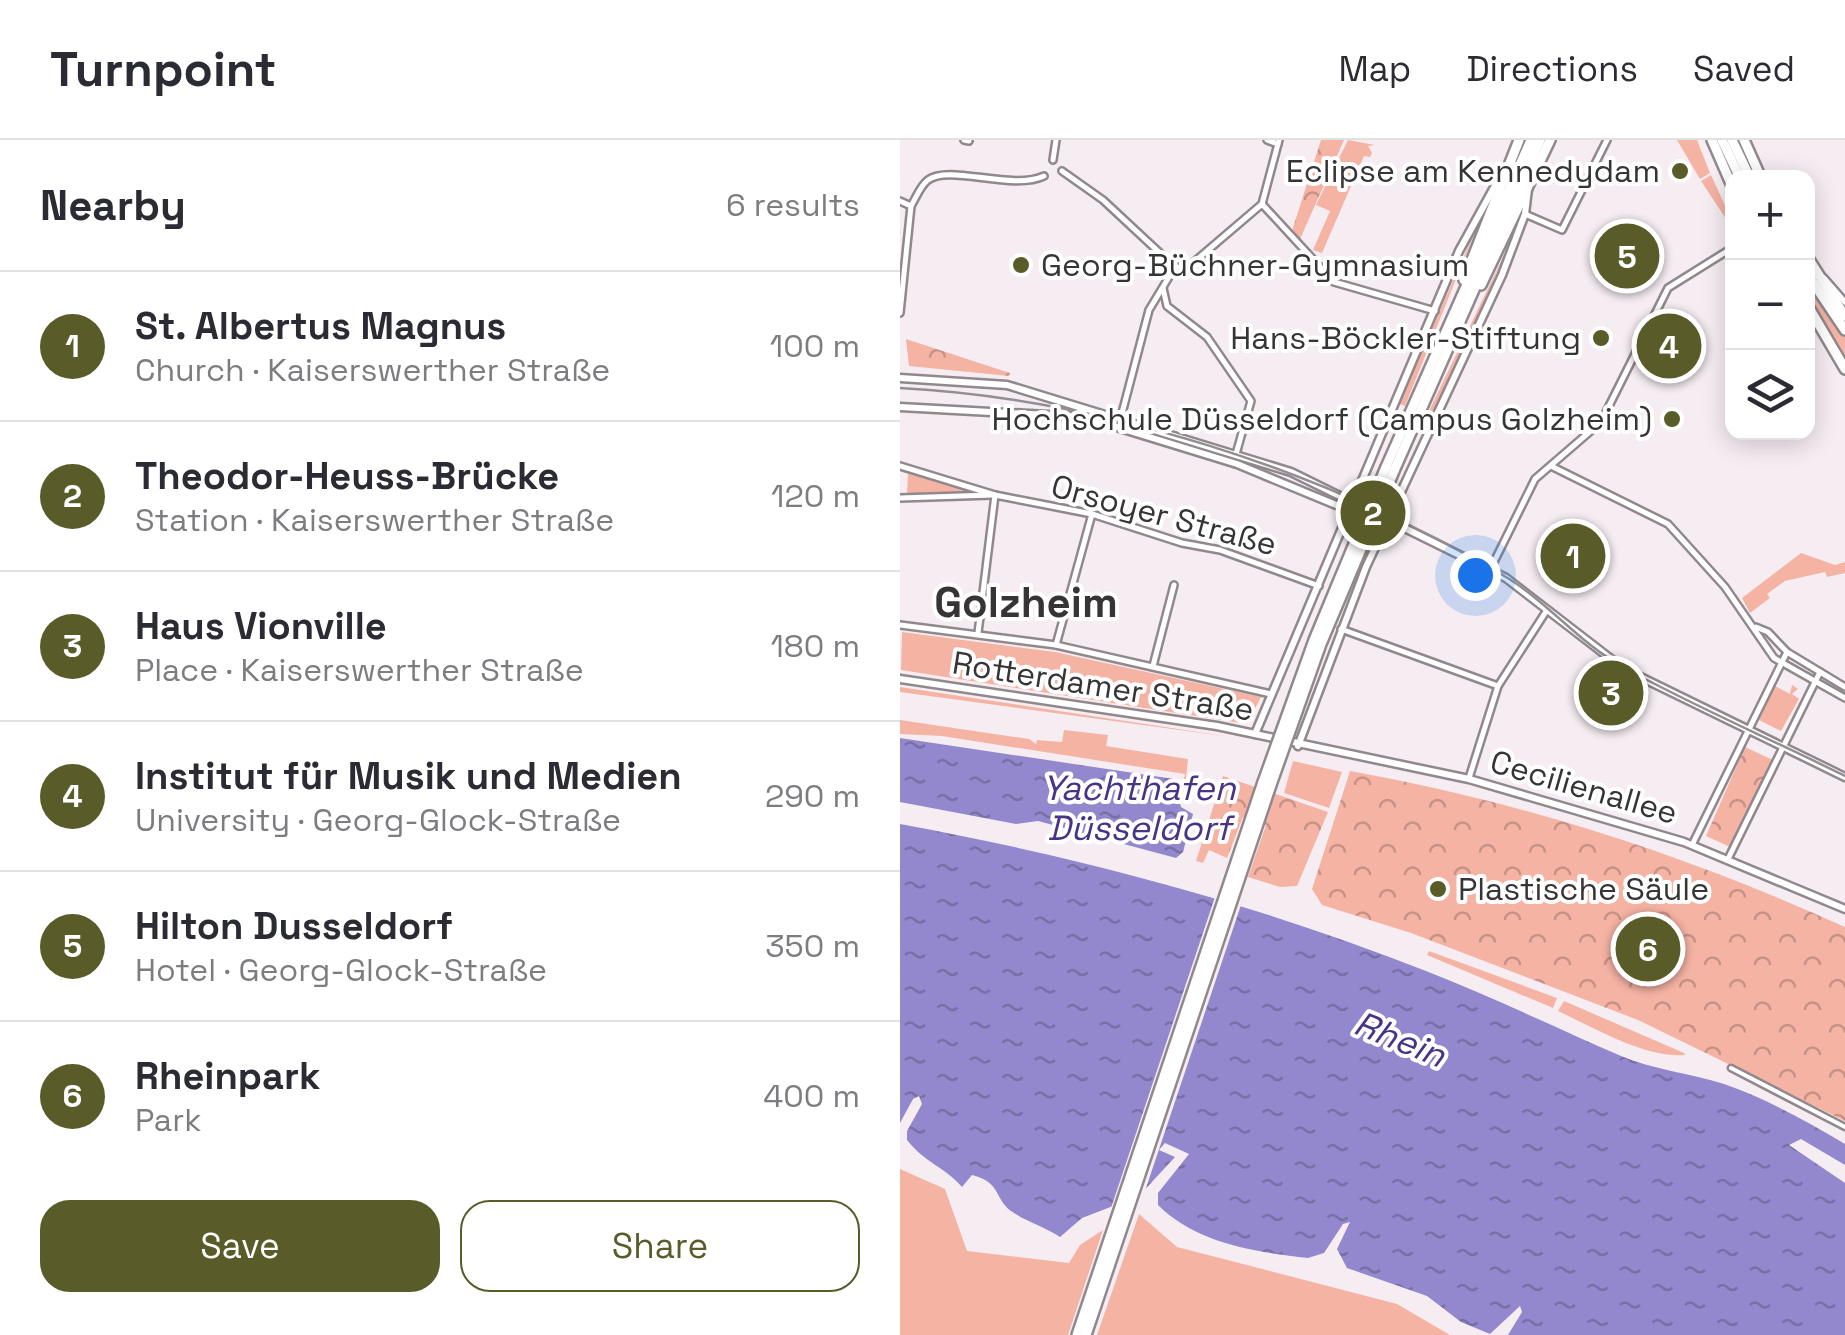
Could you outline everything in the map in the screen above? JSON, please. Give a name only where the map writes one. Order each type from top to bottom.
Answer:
[{"type":"main road","points":[[1454,316],[1519,140]]},
{"type":"main road","points":[[1086,1335],[1111,1249],[1314,640],[1532,140]]},
{"type":"main road","points":[[1267,784],[1387,486],[1390,469],[1540,140]]},
{"type":"main road","points":[[1468,304],[1487,277],[1550,140]]},
{"type":"main road","points":[[1712,140],[1725,170]]},
{"type":"main road","points":[[1722,140],[1736,170]]},
{"type":"main road","points":[[1732,140],[1746,170]]},
{"type":"main road","points":[[1744,140],[1757,170]]},
{"type":"main road","points":[[1815,278],[1845,316]]},
{"type":"main road","points":[[1815,279],[1845,330]]},
{"type":"main road","points":[[1815,318],[1845,371]]},
{"type":"main road","points":[[1815,328],[1845,371]]},
{"type":"main road","points":[[1078,1335],[1111,1249]]},
{"type":"street","points":[[1053,160],[1056,140]]},
{"type":"street","points":[[1062,171],[1129,221],[1175,267],[1187,268],[1262,204],[1278,142],[1266,140]]},
{"type":"street","points":[[1525,214],[1562,230],[1607,140]]},
{"type":"street","points":[[1255,734],[1467,234],[1510,159]]},
{"type":"street","points":[[900,313],[911,206],[924,184],[936,176],[1020,183],[1044,176]]},
{"type":"street","points":[[1298,746],[1366,567],[1525,214],[1528,188]]},
{"type":"street","points":[[900,202],[911,206]]},
{"type":"street","points":[[1262,204],[1334,282],[1435,311]]},
{"type":"street","points":[[1490,570],[1527,490],[1601,422],[1668,288],[1725,251]]},
{"type":"street","points":[[1121,417],[1149,310],[1175,267]]},
{"type":"street","points":[[1815,277],[1845,302]]},
{"type":"street","points":[[1163,288],[1166,304],[1207,337],[1252,401],[1236,454]]},
{"type":"street","points":[[900,378],[1008,385],[1291,472],[1490,570],[1613,663],[1845,777]]},
{"type":"street","points":[[900,407],[1084,417],[1237,464],[1342,507],[1353,504]]},
{"type":"street","name":"Orsoyer Straße","points":[[900,466],[995,495],[1092,514],[1182,543],[1222,550],[1318,586]]},
{"type":"street","points":[[1551,466],[1668,524],[1756,627],[1781,664],[1845,698]]},
{"type":"street","points":[[1360,486],[1374,482],[1387,486],[1396,505]]},
{"type":"street","points":[[978,633],[995,495]]},
{"type":"street","name":"Orsoyer Straße","points":[[900,498],[995,495]]},
{"type":"street","points":[[1056,644],[1092,514]]},
{"type":"street","points":[[1334,551],[1341,563],[1359,570],[1366,567]]},
{"type":"street","points":[[1153,666],[1174,585]]},
{"type":"street","points":[[1469,779],[1498,686],[1547,610]]},
{"type":"street","name":"Rotterdamer Straße","points":[[900,625],[1056,644],[1272,694]]},
{"type":"street","points":[[1756,627],[1845,689]]},
{"type":"street","points":[[1341,629],[1498,686]]},
{"type":"street","points":[[1692,845],[1787,652]]},
{"type":"street","points":[[1728,859],[1820,672]]},
{"type":"street","name":"Rotterdamer Straße","points":[[900,679],[1255,734],[1298,746]]},
{"type":"street","points":[[1835,693],[1845,689]]},
{"type":"street","name":"Cecilienallee","points":[[1298,746],[1469,779],[1692,845],[1845,909]]},
{"type":"street","points":[[1731,1068],[1845,1128]]},
{"type":"green space","points":[[1321,140],[1344,140],[1300,239],[1291,234]]},
{"type":"green space","points":[[1348,140],[1375,145],[1368,146],[1372,153],[1370,157],[1364,156],[1322,253],[1313,250],[1330,211],[1316,205]]},
{"type":"green space","points":[[1677,140],[1697,140],[1710,173],[1700,179]]},
{"type":"green space","points":[[1711,175],[1725,206],[1725,217],[1701,181]]},
{"type":"green space","points":[[1481,217],[1405,406],[1399,404]]},
{"type":"green space","points":[[1508,247],[1433,418],[1427,415]]},
{"type":"green space","points":[[1815,292],[1845,338],[1845,359],[1815,310]]},
{"type":"green space","points":[[906,339],[1010,373],[1009,376],[909,366]]},
{"type":"green space","points":[[908,473],[976,489],[979,492],[907,494]]},
{"type":"green space","points":[[1801,553],[1835,565],[1845,562],[1845,573],[1827,577],[1825,572],[1785,581],[1750,613],[1742,598]]},
{"type":"green space","points":[[902,632],[1055,652],[1261,697],[1247,724],[901,670]]},
{"type":"green space","points":[[1792,685],[1798,689],[1792,694],[1799,699],[1781,731],[1759,720],[1775,686],[1790,694]]},
{"type":"green space","points":[[900,687],[1231,737],[900,692]]},
{"type":"green space","points":[[900,720],[1029,739],[1036,744],[1037,740],[1062,742],[1064,730],[1108,735],[1106,746],[1188,759],[1184,796],[1180,798],[1185,774],[942,736],[900,734]]},
{"type":"green space","points":[[1745,747],[1773,760],[1730,847],[1706,836]]},
{"type":"green space","points":[[1293,761],[1342,772],[1329,808],[1284,793]]},
{"type":"green space","points":[[1350,771],[1478,798],[1603,834],[1725,877],[1845,927],[1845,1121],[1638,1020],[1411,933],[1322,905],[1312,889]]},
{"type":"green space","points":[[1223,776],[1328,812],[1297,886],[1280,887],[1248,877],[1266,825],[1243,817],[1227,858],[1209,850],[1203,863],[1196,861]]},
{"type":"green space","points":[[1429,951],[1557,998],[1553,1008],[1427,955]]},
{"type":"green space","points":[[1564,1001],[1685,1055],[1653,1052],[1620,1040],[1558,1011]]},
{"type":"green space","points":[[900,1169],[945,1189],[967,1251],[1069,1263],[1080,1245],[1103,1230],[1068,1335],[900,1335]]},
{"type":"green space","points":[[1139,1214],[1177,1247],[1397,1304],[1450,1335],[1097,1335]]},
{"type":"water","name":"Yachthafen Düsseldorf","points":[[900,738],[1174,779],[1181,807],[1193,814],[1183,852],[1176,858],[1038,821],[1016,824],[900,802]]},
{"type":"water","name":"Rhein","points":[[900,824],[1101,867],[1297,924],[1451,981],[1621,1056],[1724,1084],[1801,1119],[1845,1144],[1845,1165],[1801,1139],[1789,1145],[1845,1183],[1845,1335],[1508,1335],[1522,1312],[1520,1306],[1490,1334],[1461,1322],[1427,1296],[1347,1268],[1337,1249],[1350,1222],[1343,1224],[1324,1253],[1308,1258],[1248,1249],[1191,1229],[1158,1205],[1158,1193],[1189,1154],[1165,1143],[1159,1150],[1175,1157],[1139,1196],[1082,1218],[1060,1237],[1011,1211],[982,1178],[972,1175],[962,1187],[907,1140],[907,1131],[922,1104],[919,1096],[913,1099],[900,1123]]},
{"type":"pier","points":[[1216,894],[1242,902],[1142,1200],[1110,1211]]},
{"type":"tram line","points":[[900,388],[1056,407],[1211,446],[1286,472],[1361,503],[1501,574],[1621,666],[1845,776]]},
{"type":"place","name":"Eclipse am Kennedydam","points":[[1680,171]]},
{"type":"place","name":"Hilton Dusseldorf","points":[[1627,256]]},
{"type":"place","name":"Georg-Büchner-Gymnasium","points":[[1021,265]]},
{"type":"place","name":"Hans-Böckler-Stiftung","points":[[1601,338]]},
{"type":"place","name":"Institut für Musik und Medien","points":[[1669,346]]},
{"type":"place","name":"Hochschule Düsseldorf (Campus Golzheim)","points":[[1672,419]]},
{"type":"place","name":"Theodor-Heuss-Brücke","points":[[1373,513]]},
{"type":"place","name":"St. Albertus Magnus","points":[[1573,556]]},
{"type":"place","name":"Haus Vionville","points":[[1611,693]]},
{"type":"place","name":"Plastische Säule","points":[[1438,889]]},
{"type":"place","name":"Rheinpark","points":[[1648,949]]},
{"type":"district","name":"Golzheim","points":[[1026,602]]}]
